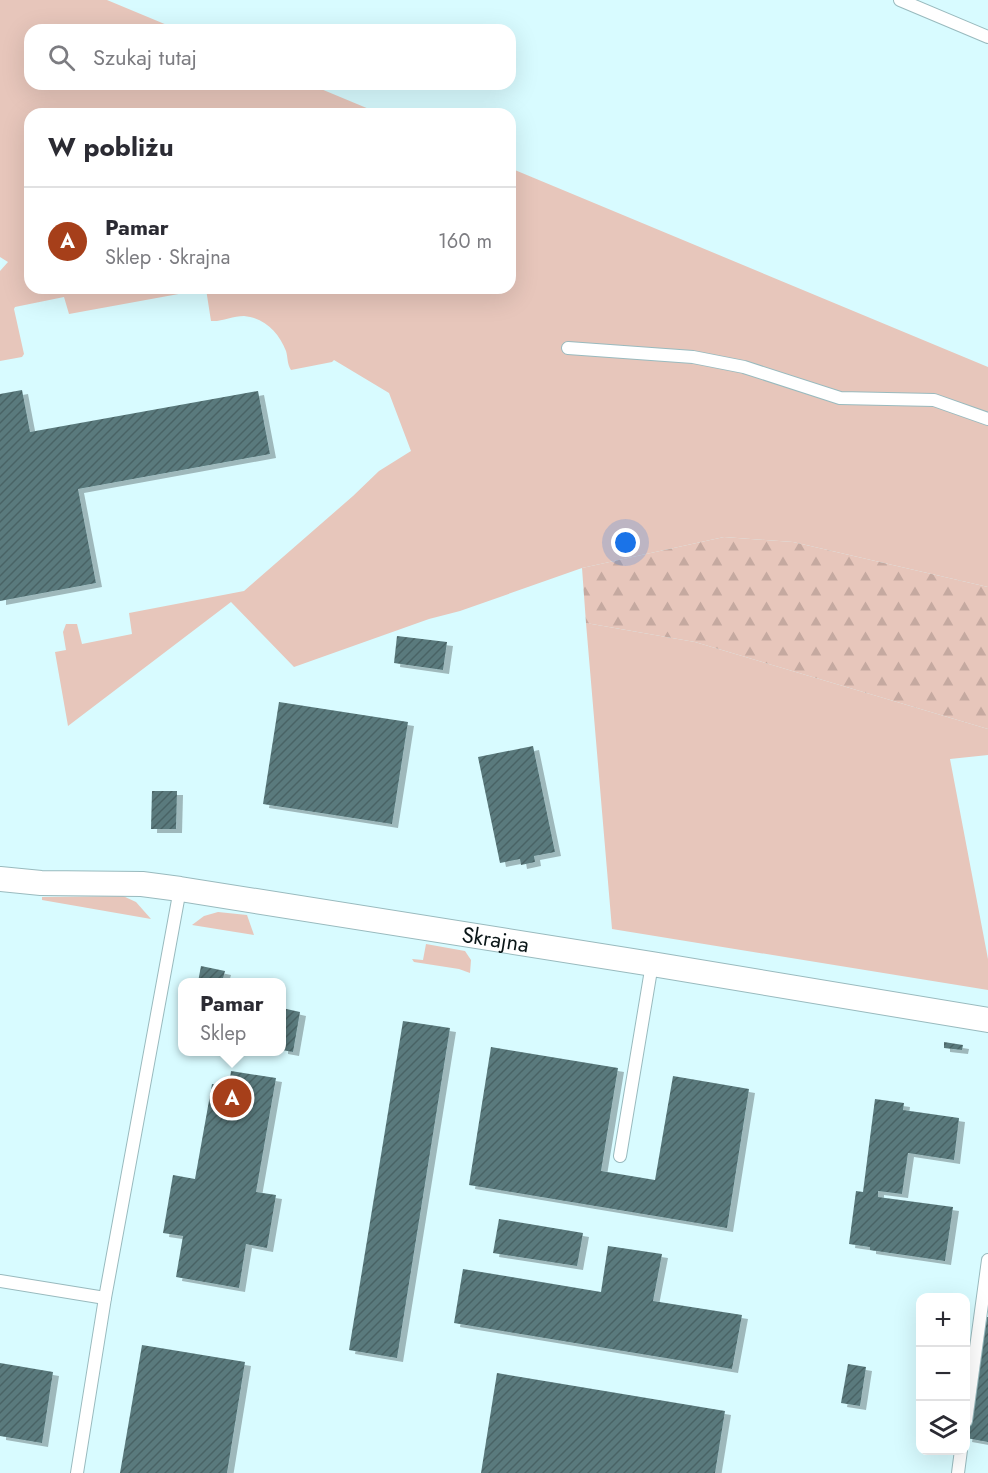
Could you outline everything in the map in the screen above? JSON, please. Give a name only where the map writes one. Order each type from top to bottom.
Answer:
[{"type":"street","name":"Skrajna","points":[[0,879],[41,883],[142,884],[180,889],[988,1020]]},
{"type":"lane","points":[[900,0],[988,37]]},
{"type":"lane","points":[[568,348],[693,357],[744,367],[840,398],[934,400],[988,418]]},
{"type":"lane","points":[[76,1473],[105,1298],[180,889]]},
{"type":"lane","points":[[620,1156],[652,964]]},
{"type":"lane","points":[[969,1401],[988,1260]]},
{"type":"lane","points":[[0,1281],[105,1298]]},
{"type":"lane","points":[[958,1473],[960,1455]]},
{"type":"green space","points":[[0,0],[107,0],[165,24],[24,24],[24,90],[323,90],[367,108],[24,108],[24,294],[179,294],[69,314],[64,297],[15,307],[24,354],[22,357],[0,361],[0,271],[8,262],[0,257]]},
{"type":"green space","points":[[516,170],[988,367],[988,587],[793,542],[724,537],[582,568],[294,667],[231,602],[68,726],[55,652],[66,650],[63,632],[66,624],[77,624],[82,644],[132,634],[129,613],[244,591],[379,471],[411,451],[389,393],[334,360],[291,370],[283,344],[275,333],[265,323],[252,317],[211,321],[207,294],[516,294]]},
{"type":"green space","points":[[724,537],[793,542],[988,587],[988,729],[695,642],[586,623],[582,568]]},
{"type":"green space","points":[[586,623],[695,642],[988,729],[988,755],[950,759],[988,959],[988,990],[612,929]]},
{"type":"green space","points":[[123,896],[136,902],[151,919],[42,900],[42,897]]},
{"type":"green space","points":[[218,912],[247,915],[254,935],[192,925],[204,916]]},
{"type":"green space","points":[[426,944],[465,951],[471,960],[470,973],[459,969],[414,962],[412,959],[423,960]]},
{"type":"building","points":[[22,390],[30,432],[258,391],[270,454],[78,489],[96,583],[0,601],[0,394]]},
{"type":"building","points":[[397,636],[447,642],[443,670],[394,663]]},
{"type":"building","points":[[279,702],[408,722],[392,824],[263,804]]},
{"type":"building","points":[[533,746],[555,852],[534,856],[535,862],[521,865],[520,859],[500,863],[478,757]]},
{"type":"building","points":[[152,791],[177,791],[176,829],[151,829]]},
{"type":"building","points":[[201,966],[225,971],[223,978],[199,978]]},
{"type":"building","points":[[286,1009],[300,1012],[293,1052],[286,1051]]},
{"type":"building","points":[[403,1021],[450,1028],[397,1358],[349,1350]]},
{"type":"building","points":[[944,1042],[963,1045],[962,1050],[944,1048]]},
{"type":"building","points":[[491,1047],[618,1068],[601,1171],[655,1180],[673,1076],[749,1089],[727,1228],[469,1185]]},
{"type":"building","points":[[231,1071],[276,1078],[256,1192],[276,1195],[267,1248],[246,1244],[239,1288],[176,1277],[183,1236],[163,1233],[173,1175],[195,1179],[212,1084],[229,1087]]},
{"type":"building","points":[[875,1099],[904,1103],[903,1110],[959,1118],[954,1160],[908,1153],[902,1194],[878,1191],[878,1197],[953,1207],[945,1261],[870,1250],[870,1247],[849,1244],[856,1191],[863,1192]]},
{"type":"building","points":[[499,1219],[583,1233],[577,1266],[493,1253]]},
{"type":"building","points":[[608,1246],[662,1254],[653,1301],[742,1315],[732,1369],[454,1323],[463,1269],[601,1292]]},
{"type":"building","points":[[988,1317],[988,1442],[970,1439],[970,1415]]},
{"type":"building","points":[[142,1345],[245,1362],[227,1473],[120,1473]]},
{"type":"building","points":[[0,1363],[53,1372],[42,1443],[0,1436]]},
{"type":"building","points":[[848,1364],[866,1367],[860,1406],[841,1403]]},
{"type":"building","points":[[497,1373],[725,1411],[715,1473],[481,1473]]},
{"type":"place","name":"Pamar","points":[[232,1098]]}]
